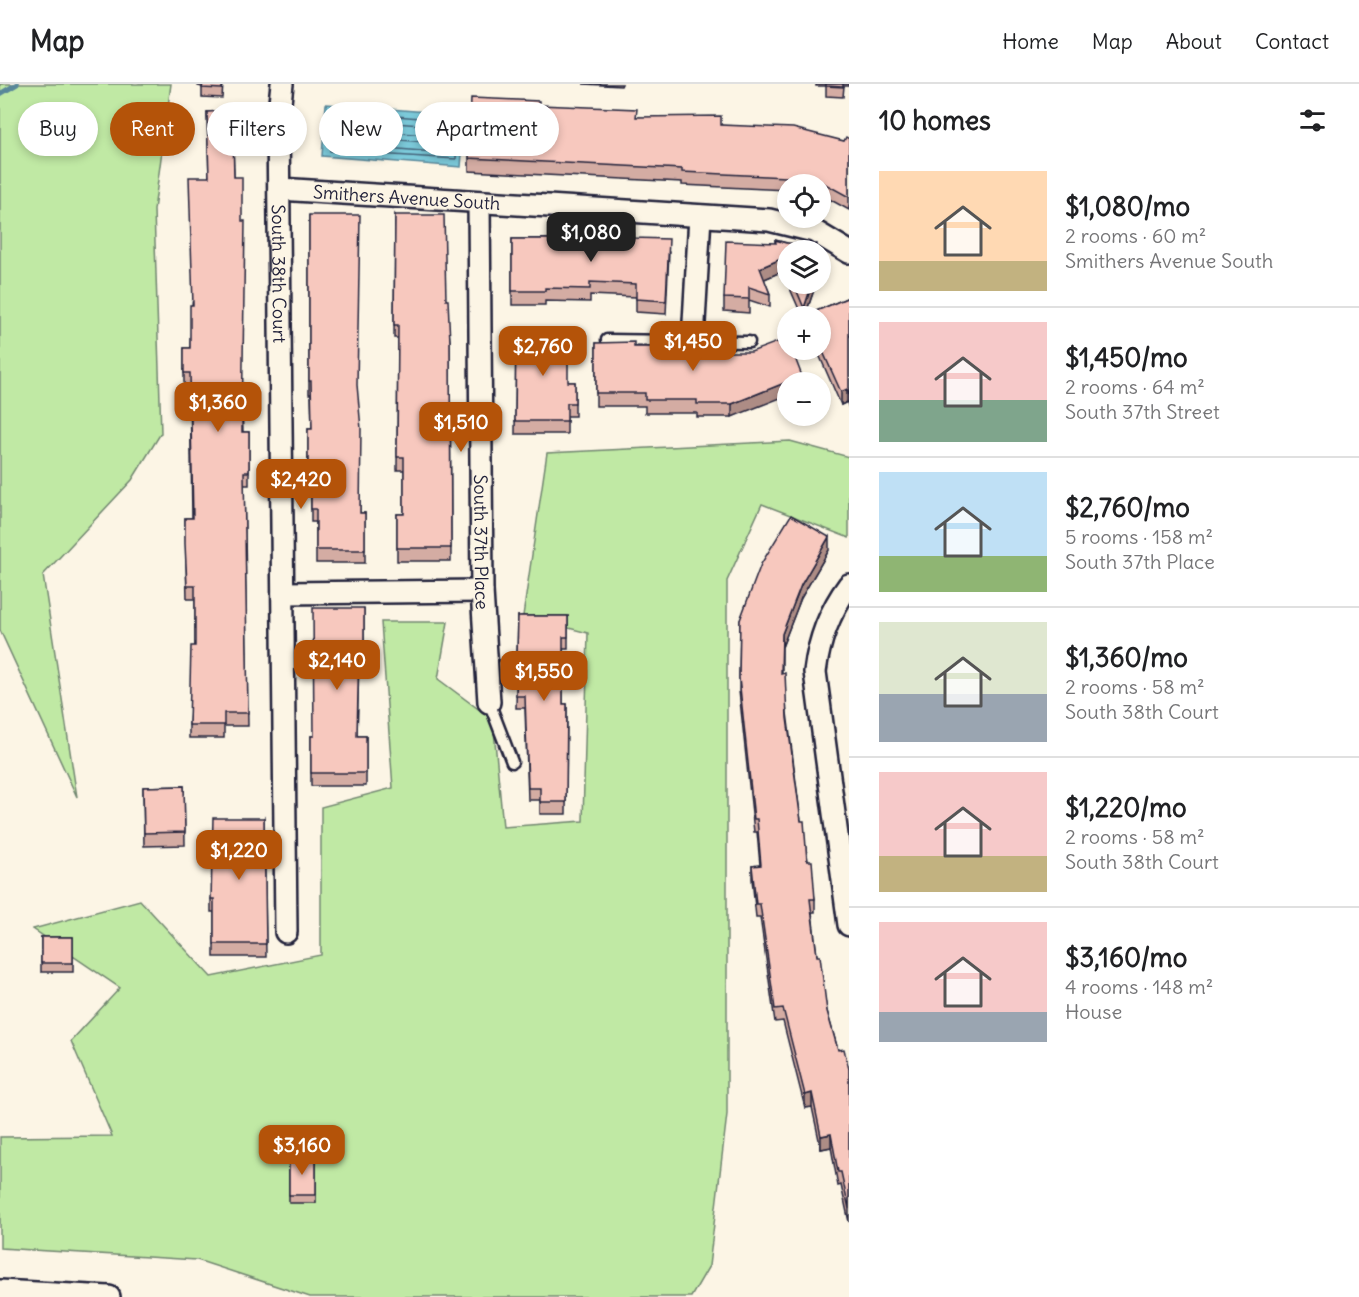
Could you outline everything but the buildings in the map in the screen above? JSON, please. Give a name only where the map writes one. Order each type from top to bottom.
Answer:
[{"type":"street","name":"South 38th Court","points":[[282,84],[278,121],[286,932]]},
{"type":"street","name":"Smithers Avenue South","points":[[279,189],[792,224],[814,231],[849,252]]},
{"type":"street","name":"South 37th Place","points":[[479,202],[482,591],[489,702]]},
{"type":"street","points":[[693,340],[700,216]]},
{"type":"street","points":[[849,585],[830,615],[819,644],[815,672],[844,845],[849,925]]},
{"type":"street","points":[[283,593],[482,591]]},
{"type":"street","points":[[0,1291],[109,1297]]},
{"type":"lane","points":[[606,340],[749,342]]},
{"type":"lane","points":[[489,702],[512,762]]},
{"type":"green space","points":[[0,84],[171,84],[169,102],[110,102],[110,156],[161,156],[154,210],[161,433],[132,480],[43,575],[77,797],[0,630]]},
{"type":"green space","points":[[790,441],[849,457],[849,538],[762,504],[727,581],[727,1114],[709,1266],[691,1297],[310,1297],[197,1260],[0,1248],[0,1137],[112,1136],[71,1041],[120,988],[33,929],[140,900],[211,977],[321,955],[321,807],[393,788],[381,622],[448,622],[438,679],[493,720],[503,827],[583,821],[588,633],[523,616],[547,453]]},
{"type":"water","points":[[403,110],[415,111],[415,156],[462,156],[461,167],[322,156],[403,156]]},
{"type":"waterway","points":[[0,94],[17,84]]}]
